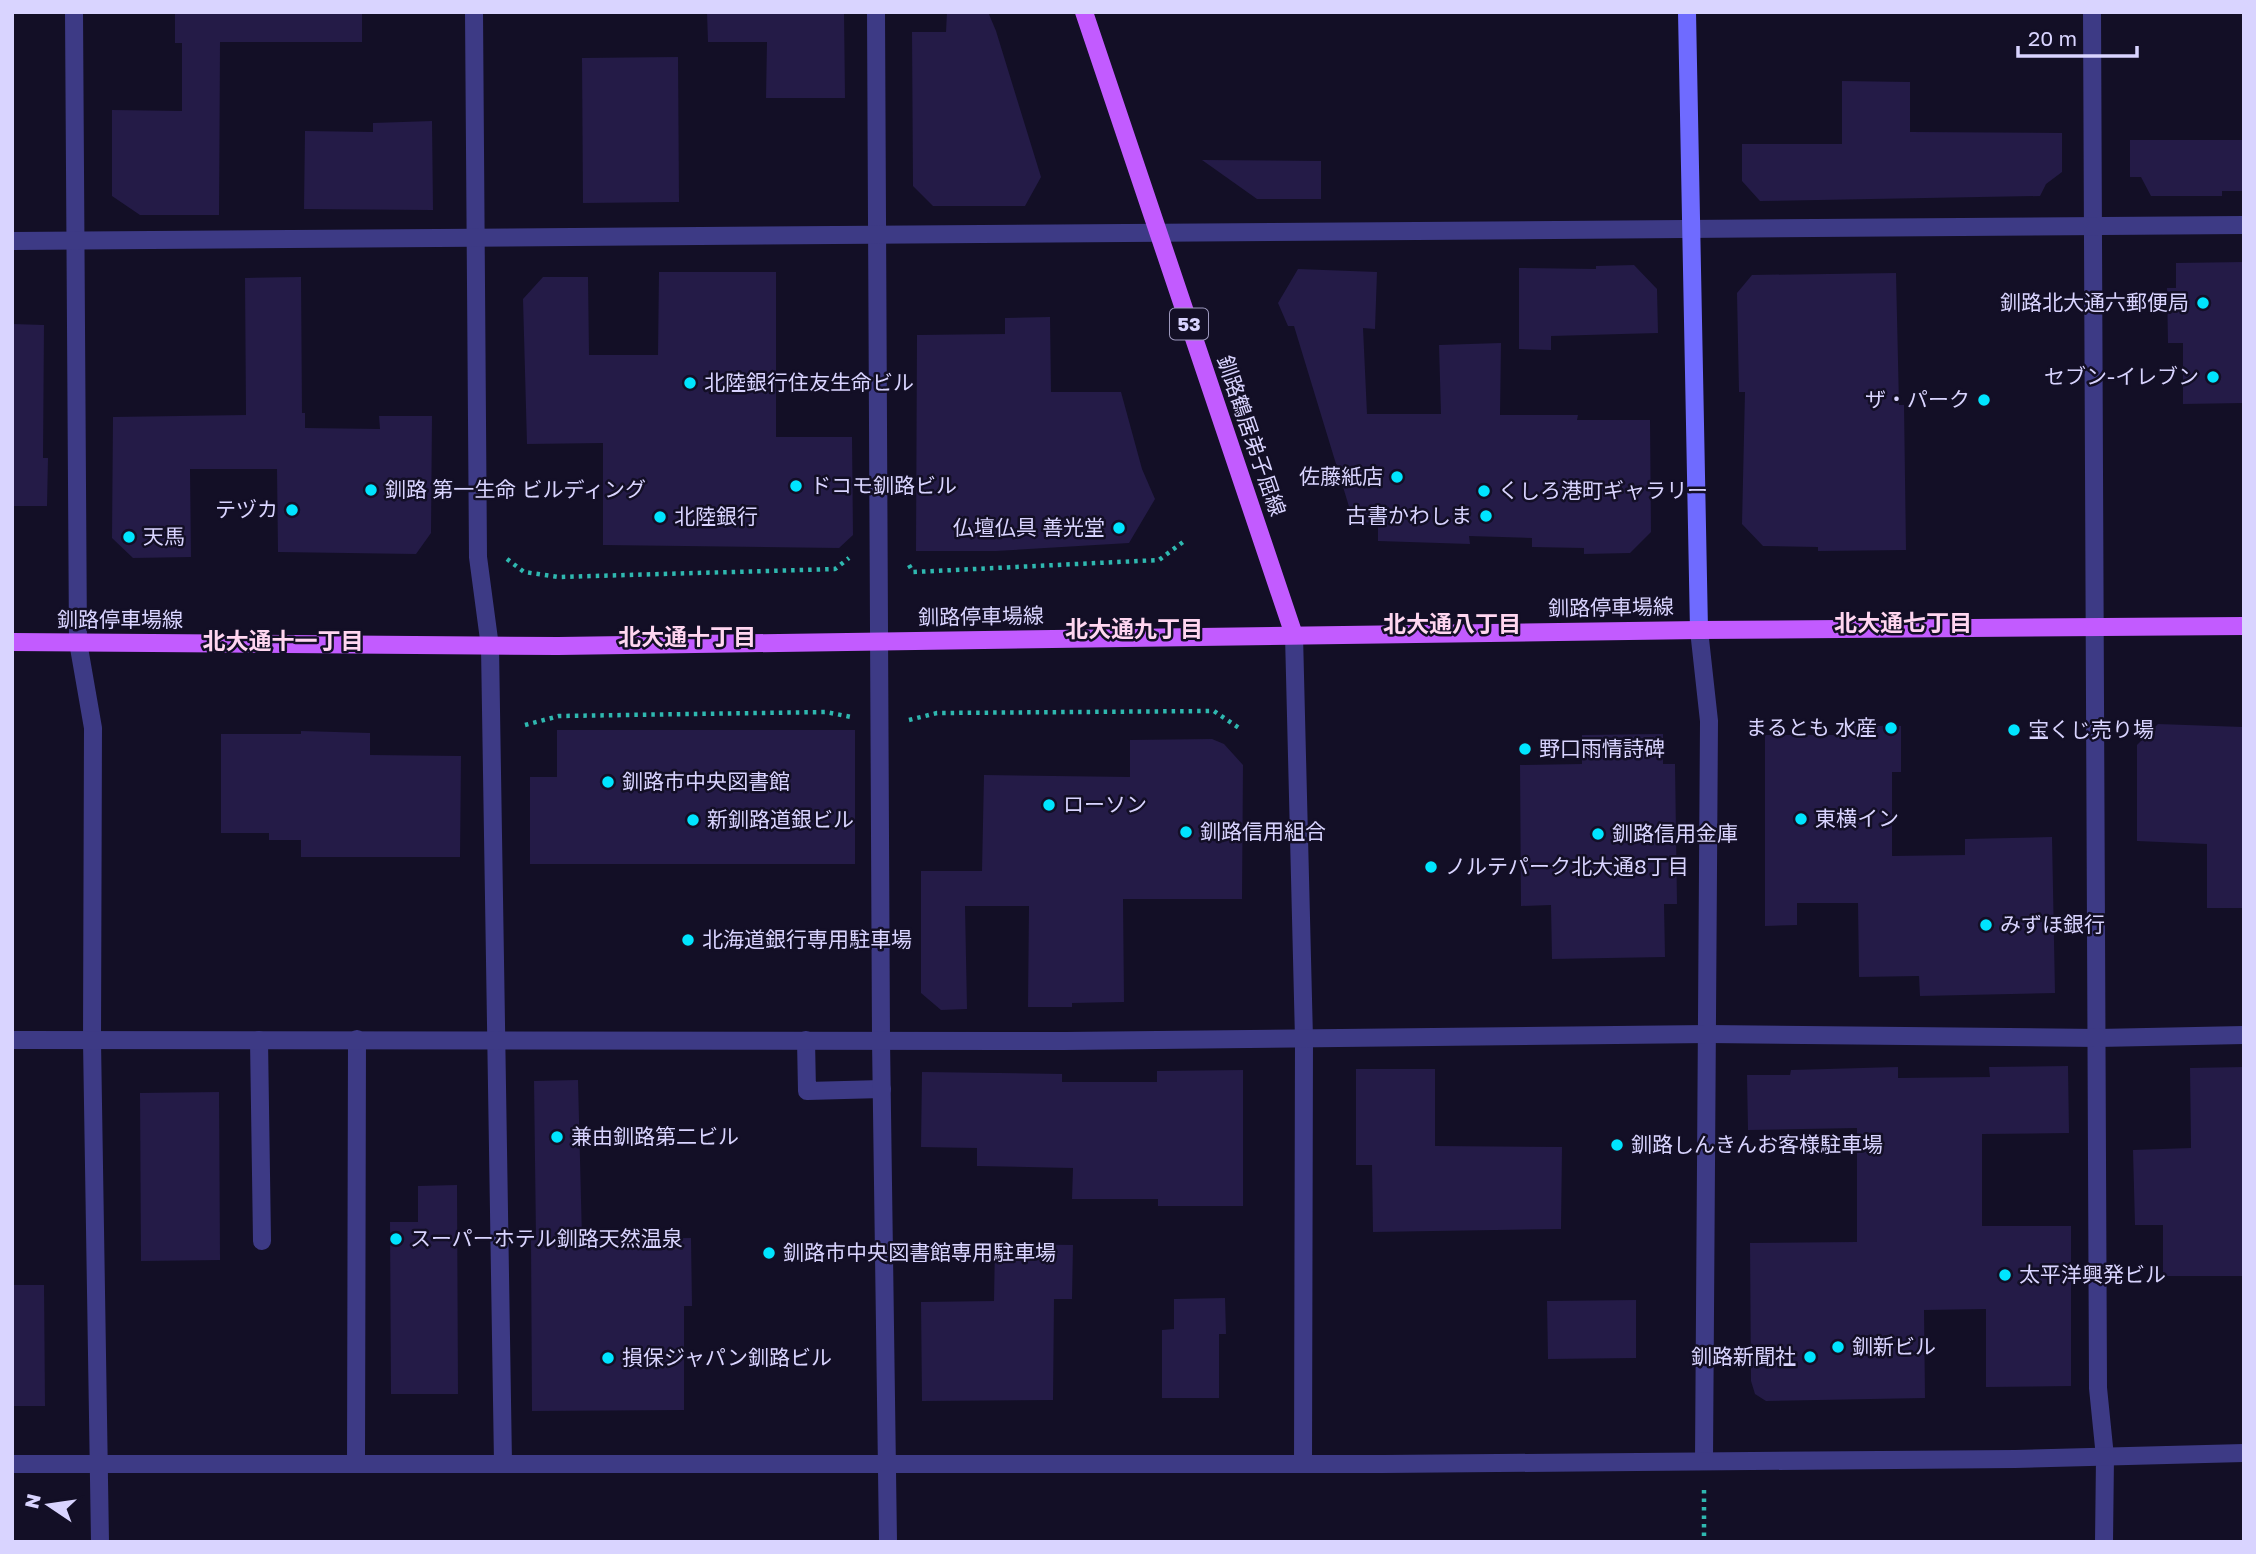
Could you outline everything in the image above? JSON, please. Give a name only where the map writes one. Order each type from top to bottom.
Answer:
[{"type":"main road","name":"釧路鶴居弟子屈線","points":[[1084,12],[1294,635]]},
{"type":"main road","name":"釧路停車場線","points":[[12,642],[490,647],[1699,630],[2244,626]]},
{"type":"street","points":[[74,12],[78,642],[93,729],[92,1041],[100,1542]]},
{"type":"street","points":[[474,12],[478,556],[490,647],[502,1463]]},
{"type":"street","points":[[876,12],[881,1040],[888,1542]]},
{"type":"street","points":[[1687,12],[1699,630],[1709,721],[1704,1460]]},
{"type":"street","points":[[2092,12],[2098,1388],[2105,1457],[2104,1542]]},
{"type":"street","points":[[12,241],[477,240],[1158,231],[1690,231],[2244,225]]},
{"type":"street","points":[[1294,635],[1304,1039],[1303,1464]]},
{"type":"street","points":[[12,1040],[1304,1039],[1708,1034],[2098,1038],[2244,1035]]},
{"type":"street","points":[[259,1040],[261,1241]]},
{"type":"street","points":[[356,1463],[357,1040]]},
{"type":"street","points":[[806,1040],[807,1091],[882,1089]]},
{"type":"street","points":[[12,1464],[1303,1464],[2105,1457],[2244,1453]]},
{"type":"path","points":[[905,557],[913,572],[1159,560],[1183,542]]},
{"type":"path","points":[[503,556],[524,572],[558,577],[835,569],[847,558]]},
{"type":"path","points":[[911,720],[936,713],[1214,711],[1240,728]]},
{"type":"path","points":[[525,725],[559,716],[826,712],[854,717]]},
{"type":"path","points":[[1704,1460],[1704,1542]]},
{"type":"building","points":[[175,12],[362,12],[362,42],[220,42],[219,215],[140,215],[112,196],[112,110],[182,111],[182,43],[175,43]]},
{"type":"building","points":[[707,12],[844,12],[845,98],[766,98],[767,42],[708,42]]},
{"type":"building","points":[[947,12],[988,12],[996,31],[1041,177],[1025,206],[933,206],[913,186],[912,32],[946,32]]},
{"type":"building","points":[[678,57],[679,202],[583,203],[582,58]]},
{"type":"building","points":[[1842,81],[1910,82],[1910,132],[2062,133],[2062,172],[2046,184],[2040,196],[1760,201],[1742,181],[1742,144],[1842,144]]},
{"type":"building","points":[[432,121],[433,210],[304,209],[305,131],[373,132],[373,123]]},
{"type":"building","points":[[2130,140],[2244,140],[2244,191],[2222,191],[2222,196],[2151,196],[2141,177],[2130,177]]},
{"type":"building","points":[[1202,160],[1321,161],[1321,199],[1257,199]]},
{"type":"building","points":[[2244,262],[2244,403],[2183,404],[2183,343],[2168,343],[2167,288],[2176,288],[2176,263]]},
{"type":"building","points":[[1634,265],[1657,289],[1658,333],[1551,336],[1551,350],[1519,349],[1519,268],[1596,269],[1596,266]]},
{"type":"building","points":[[1298,269],[1377,272],[1375,329],[1363,328],[1367,414],[1441,414],[1439,345],[1501,343],[1500,415],[1578,415],[1577,420],[1650,420],[1651,532],[1630,553],[1584,554],[1584,548],[1532,547],[1532,538],[1469,536],[1470,544],[1378,541],[1378,522],[1354,523],[1294,326],[1288,326],[1278,303]]},
{"type":"building","points":[[659,272],[776,272],[776,437],[852,437],[853,535],[839,548],[603,545],[603,443],[527,444],[523,299],[543,277],[588,277],[589,355],[658,355]]},
{"type":"building","points":[[1896,273],[1899,405],[1904,405],[1906,550],[1818,551],[1818,547],[1763,546],[1742,524],[1745,392],[1739,392],[1737,293],[1752,275]]},
{"type":"building","points":[[301,277],[302,413],[305,413],[305,428],[380,429],[379,416],[432,416],[431,533],[416,554],[278,552],[277,469],[190,469],[191,557],[133,558],[112,538],[113,417],[246,415],[245,278]]},
{"type":"building","points":[[1050,317],[1051,392],[1121,392],[1142,469],[1155,499],[1129,543],[996,551],[916,551],[917,335],[1005,334],[1005,318]]},
{"type":"building","points":[[12,324],[44,325],[43,458],[48,458],[47,506],[12,506]]},
{"type":"building","points":[[2158,724],[2243,727],[2244,908],[2207,908],[2207,844],[2137,841],[2137,745]]},
{"type":"building","points":[[1854,726],[1901,726],[1901,772],[1892,772],[1892,856],[1965,855],[1965,839],[2052,837],[2055,993],[1920,996],[1919,976],[1859,977],[1858,903],[1797,903],[1797,925],[1765,926],[1765,735],[1854,735]]},
{"type":"building","name":"新釧路道銀ビル","points":[[557,730],[855,730],[855,864],[530,864],[530,777],[557,777]]},
{"type":"building","points":[[301,731],[370,733],[370,755],[461,756],[460,857],[301,857],[301,840],[269,840],[269,833],[221,833],[221,734],[301,734]]},
{"type":"building","name":"釧路信用金庫","points":[[1663,734],[1663,764],[1675,764],[1677,904],[1664,904],[1665,957],[1552,959],[1551,905],[1521,906],[1520,765],[1582,764],[1582,735]]},
{"type":"building","points":[[1212,739],[1224,744],[1243,765],[1242,899],[1123,899],[1124,1002],[1072,1003],[1072,1007],[1028,1007],[1029,906],[965,906],[967,1009],[941,1010],[921,993],[921,871],[982,871],[984,775],[1130,777],[1130,740]]},
{"type":"building","points":[[2068,1066],[2069,1133],[1982,1134],[1982,1226],[2071,1226],[2071,1386],[1986,1387],[1986,1309],[1924,1310],[1925,1398],[1766,1401],[1755,1394],[1751,1381],[1750,1243],[1857,1242],[1857,1128],[1748,1130],[1747,1075],[1790,1075],[1791,1070],[1898,1067],[1898,1078],[1990,1077],[1989,1067]]},
{"type":"building","points":[[2244,1067],[2244,1276],[2163,1276],[2163,1225],[2135,1225],[2133,1150],[2191,1148],[2190,1068]]},
{"type":"building","points":[[1356,1069],[1435,1069],[1435,1146],[1562,1147],[1561,1229],[1373,1232],[1372,1165],[1356,1165]]},
{"type":"building","points":[[1243,1070],[1243,1206],[1158,1206],[1158,1199],[1072,1199],[1073,1168],[977,1166],[977,1148],[921,1147],[922,1072],[1062,1074],[1062,1082],[1157,1082],[1157,1071]]},
{"type":"building","name":"損保ジャパン釧路ビル","points":[[578,1080],[582,1239],[691,1238],[692,1306],[684,1306],[684,1410],[532,1411],[531,1239],[536,1239],[534,1081]]},
{"type":"building","points":[[219,1092],[220,1260],[141,1261],[140,1093]]},
{"type":"building","points":[[457,1185],[458,1394],[391,1394],[390,1222],[418,1222],[418,1186]]},
{"type":"building","points":[[995,1244],[1073,1245],[1072,1299],[1054,1299],[1053,1400],[922,1401],[921,1302],[994,1301]]},
{"type":"building","points":[[12,1285],[44,1285],[45,1406],[12,1406]]},
{"type":"building","points":[[1225,1298],[1226,1334],[1219,1334],[1219,1398],[1162,1398],[1162,1330],[1174,1329],[1174,1299]]},
{"type":"building","points":[[1636,1300],[1636,1358],[1548,1359],[1547,1301]]},
{"type":"place","name":"釧路北大通六郵便局","points":[[2203,303]]},
{"type":"place","name":"セブン-イレブン","points":[[2213,377]]},
{"type":"place","name":"北陸銀行住友生命ビル","points":[[690,383]]},
{"type":"place","name":"ザ・パーク","points":[[1984,400]]},
{"type":"place","name":"佐藤紙店","points":[[1397,477]]},
{"type":"place","name":"ドコモ釧路ビル","points":[[796,486]]},
{"type":"place","name":"釧路 第一生命 ビルディング","points":[[371,490]]},
{"type":"place","name":"くしろ港町ギャラリー","points":[[1484,491]]},
{"type":"place","name":"テヅカ","points":[[292,510]]},
{"type":"place","name":"古書かわしま","points":[[1486,516]]},
{"type":"place","name":"北陸銀行","points":[[660,517]]},
{"type":"place","name":"仏壇仏具 善光堂","points":[[1119,528]]},
{"type":"place","name":"天馬","points":[[129,537]]},
{"type":"place","name":"まるとも 水産","points":[[1891,728]]},
{"type":"place","name":"宝くじ売り場","points":[[2014,730]]},
{"type":"place","name":"野口雨情詩碑","points":[[1525,749]]},
{"type":"place","name":"釧路市中央図書館","points":[[608,782]]},
{"type":"place","name":"ローソン","points":[[1049,805]]},
{"type":"place","name":"東横イン","points":[[1801,819]]},
{"type":"place","name":"新釧路道銀ビル","points":[[693,820]]},
{"type":"place","name":"釧路信用組合","points":[[1186,832]]},
{"type":"place","name":"釧路信用金庫","points":[[1598,834]]},
{"type":"place","name":"ノルテパーク北大通8丁目","points":[[1431,867]]},
{"type":"place","name":"みずほ銀行","points":[[1986,925]]},
{"type":"place","name":"北海道銀行専用駐車場","points":[[688,940]]},
{"type":"place","name":"兼由釧路第二ビル","points":[[557,1137]]},
{"type":"place","name":"釧路しんきんお客様駐車場","points":[[1617,1145]]},
{"type":"place","name":"スーパーホテル釧路天然温泉","points":[[396,1239]]},
{"type":"place","name":"釧路市中央図書館専用駐車場","points":[[769,1253]]},
{"type":"place","name":"太平洋興発ビル","points":[[2005,1275]]},
{"type":"place","name":"釧新ビル","points":[[1838,1347]]},
{"type":"place","name":"釧路新聞社","points":[[1810,1357]]},
{"type":"place","name":"損保ジャパン釧路ビル","points":[[608,1358]]},
{"type":"district","name":"北大通七丁目","points":[[1903,623]]},
{"type":"district","name":"北大通八丁目","points":[[1452,624]]},
{"type":"district","name":"北大通九丁目","points":[[1134,629]]},
{"type":"district","name":"北大通十丁目","points":[[687,637]]},
{"type":"district","name":"北大通十一丁目","points":[[283,641]]}]
